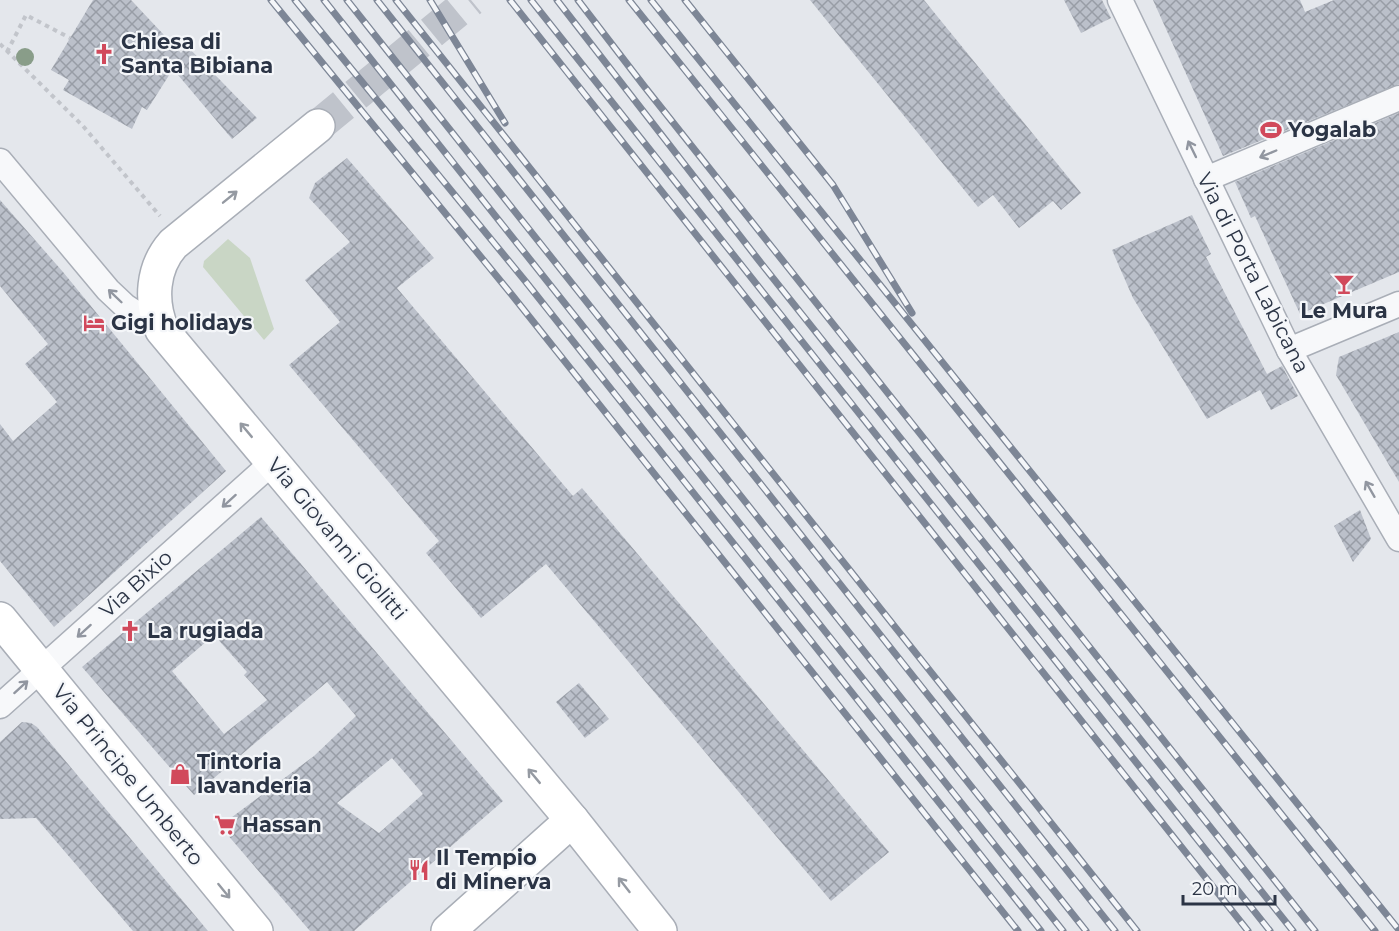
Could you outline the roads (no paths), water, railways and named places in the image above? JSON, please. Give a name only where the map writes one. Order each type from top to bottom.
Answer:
[{"type":"main road","points":[[162,330],[155,304],[155,287],[165,254],[318,126]]},
{"type":"main road","name":"Via Giovanni Giolitti","points":[[162,330],[572,820],[660,931]]},
{"type":"main road","name":"Via Principe Umberto","points":[[0,619],[256,931]]},
{"type":"main road","points":[[448,931],[572,820]]},
{"type":"street","name":"Via di Porta Labicana","points":[[1119,0],[1289,350],[1399,539]]},
{"type":"street","points":[[1206,179],[1399,98]]},
{"type":"street","name":"Via Giovanni Giolitti","points":[[0,161],[108,290],[125,306],[162,330]]},
{"type":"street","points":[[1289,350],[1399,304]]},
{"type":"street","name":"Via Bixio","points":[[0,706],[273,462]]},
{"type":"tunnel","points":[[318,126],[471,0]]},
{"type":"railway","points":[[271,0],[512,295],[1018,931]]},
{"type":"railway","points":[[295,0],[526,282],[1041,931]]},
{"type":"railway","points":[[324,0],[1063,931]]},
{"type":"railway","points":[[347,0],[1086,931]]},
{"type":"railway","points":[[377,0],[1115,931]]},
{"type":"railway","points":[[396,0],[1137,931]]},
{"type":"railway","points":[[430,0],[505,123]]},
{"type":"railway","points":[[510,0],[1248,931]]},
{"type":"railway","points":[[531,0],[1270,931]]},
{"type":"railway","points":[[557,0],[757,258],[1293,931]]},
{"type":"railway","points":[[578,0],[1315,931]]},
{"type":"railway","points":[[629,0],[1375,931]]},
{"type":"railway","points":[[651,0],[1399,930]]},
{"type":"railway","points":[[685,0],[833,185],[912,313]]},
{"type":"place","name":"Chiesa di Santa Bibiana","points":[[104,54]]},
{"type":"place","name":"Yogalab","points":[[1271,130]]},
{"type":"place","name":"Le Mura","points":[[1344,284]]},
{"type":"place","name":"Gigi holidays","points":[[94,323]]},
{"type":"place","name":"La rugiada","points":[[130,631]]},
{"type":"place","name":"Tintoria lavanderia","points":[[180,774]]},
{"type":"place","name":"Hassan","points":[[225,825]]},
{"type":"place","name":"Il Tempio di Minerva","points":[[419,870]]}]
